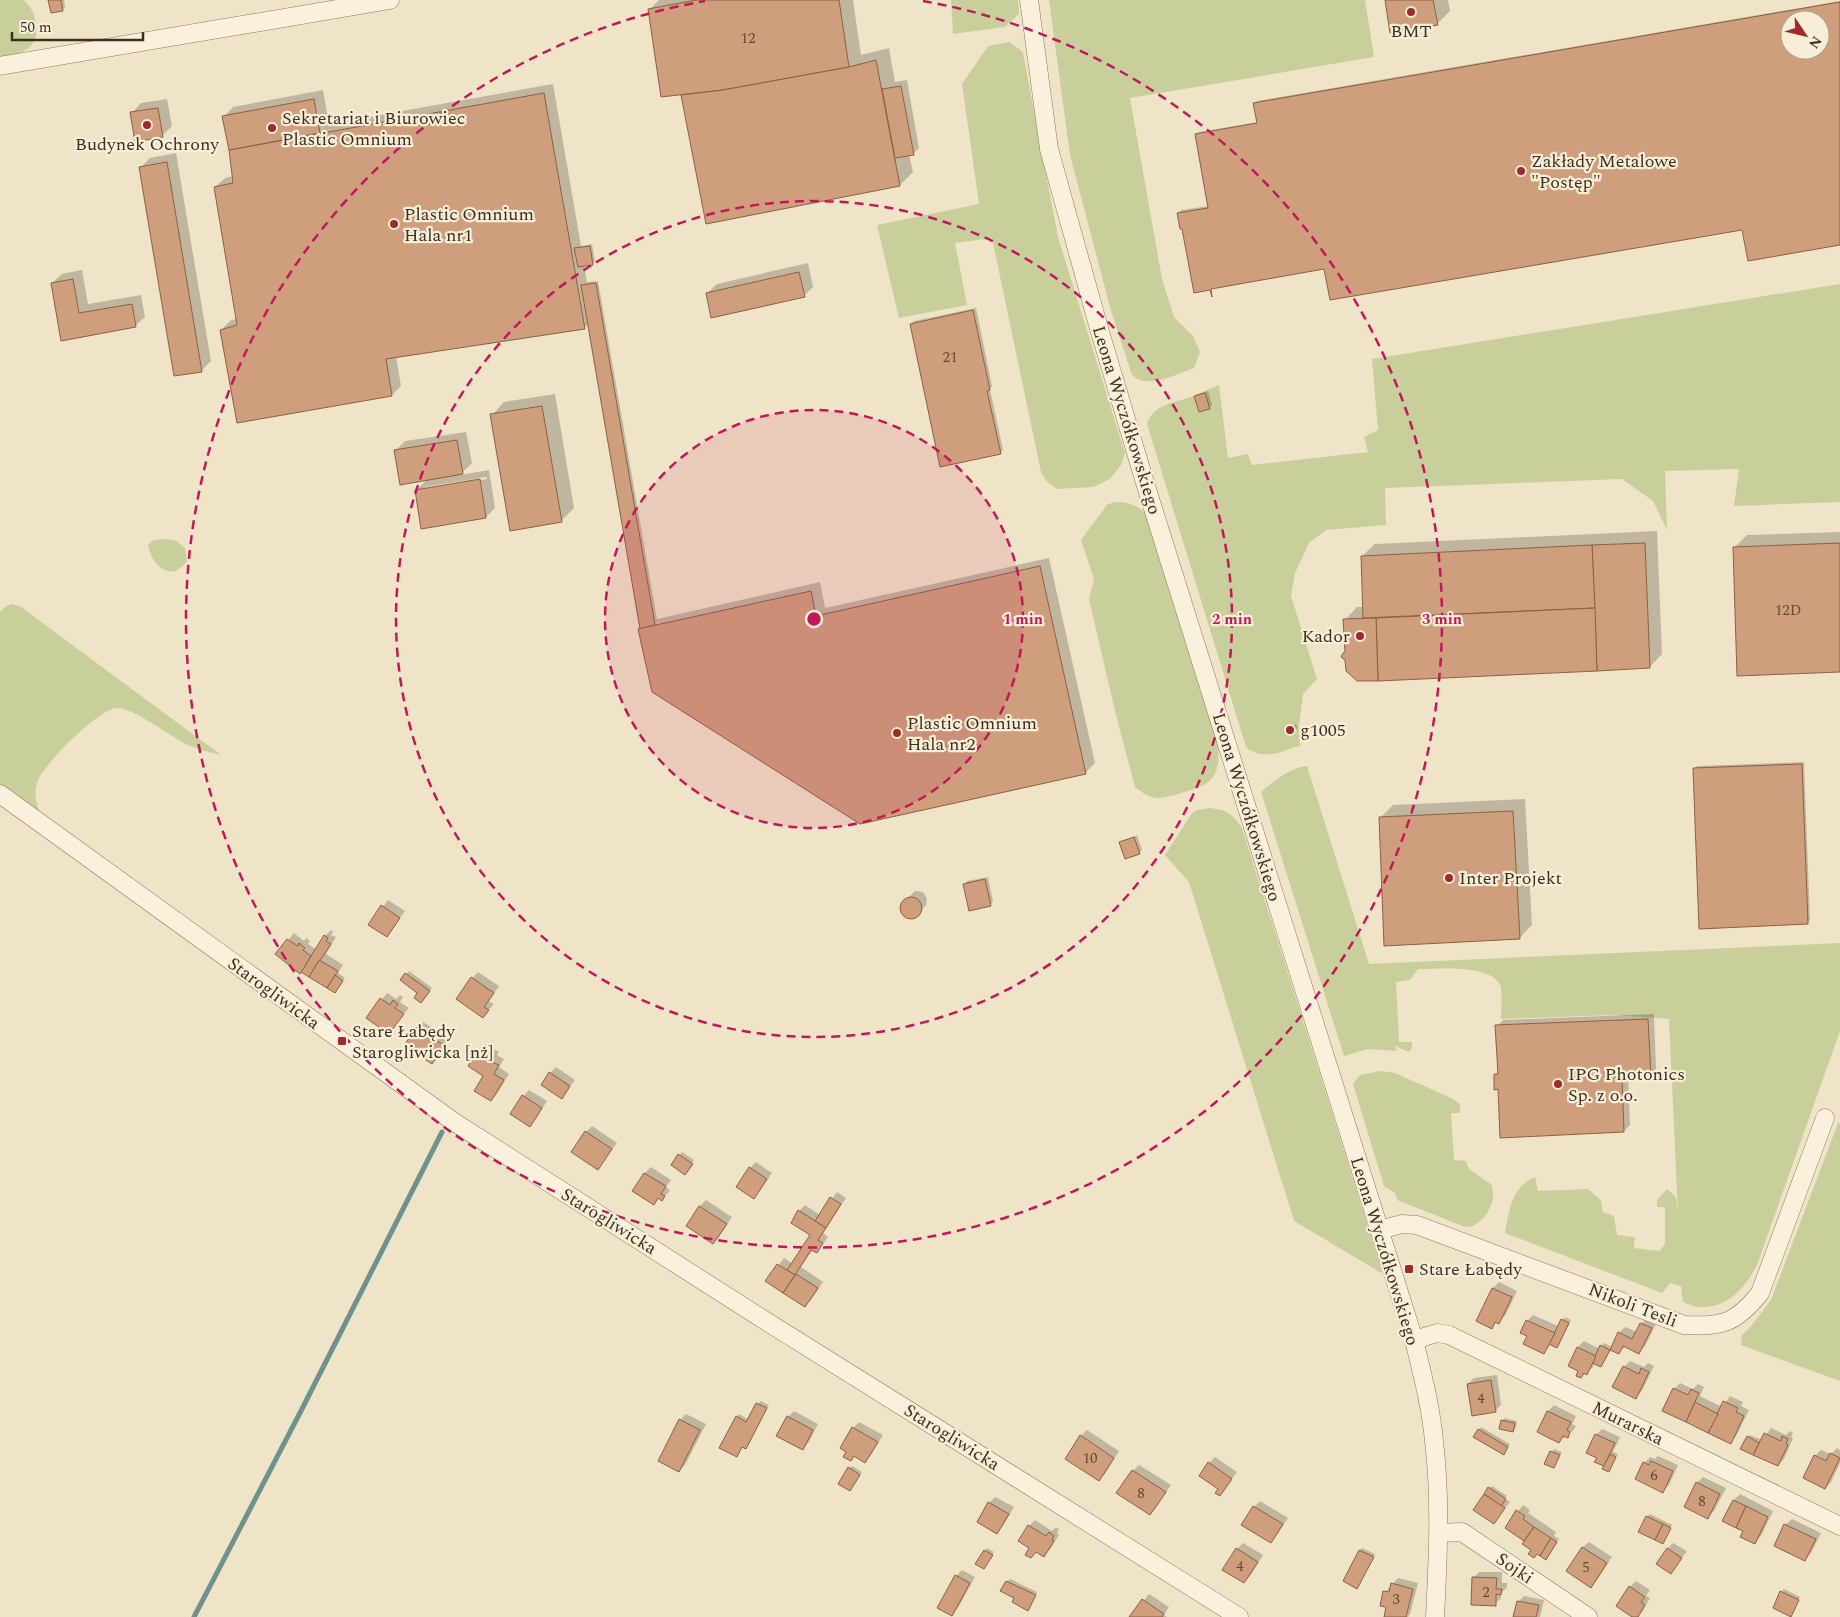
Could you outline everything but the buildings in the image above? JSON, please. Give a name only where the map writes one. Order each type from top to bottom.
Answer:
[{"type":"street","points":[[0,66],[390,0]]},
{"type":"street","name":"Leona Wyczółkowskiego","points":[[1029,0],[1049,149],[1094,313],[1149,495],[1414,1340],[1428,1398],[1438,1478],[1439,1533],[1435,1617]]},
{"type":"street","name":"Starogliwicka","points":[[0,794],[454,1122],[1238,1617]]},
{"type":"street","name":"Nikoli Tesli","points":[[1379,1230],[1402,1224],[1417,1225],[1684,1325],[1705,1326],[1726,1322],[1746,1311],[1760,1292],[1825,1118]]},
{"type":"street","name":"Murarska","points":[[1414,1340],[1437,1333],[1449,1335],[1840,1526]]},
{"type":"street","name":"Sojki","points":[[1439,1533],[1462,1532],[1588,1617]]},
{"type":"green space","points":[[0,0],[23,0],[28,4],[35,19],[36,36],[29,48],[17,54],[0,58]]},
{"type":"green space","points":[[951,0],[1018,0],[1019,14],[1005,27],[953,34]]},
{"type":"green space","points":[[1049,0],[1365,0],[1374,57],[1130,98],[1162,279],[1174,317],[1193,336],[1200,352],[1194,368],[1171,377],[1146,381],[1132,375],[1111,311],[1070,155]]},
{"type":"green space","points":[[1009,42],[1023,53],[1058,237],[1125,453],[1121,465],[1110,479],[1093,487],[1057,489],[1047,482],[1041,472],[992,238],[955,243],[967,305],[899,318],[877,225],[979,204],[962,84],[988,46]]},
{"type":"green space","points":[[1840,284],[1840,502],[1734,506],[1739,469],[1665,471],[1667,530],[1653,501],[1622,479],[1385,488],[1386,525],[1326,530],[1309,543],[1295,573],[1291,596],[1317,679],[1303,694],[1299,726],[1300,746],[1266,755],[1246,747],[1147,424],[1150,417],[1160,408],[1219,385],[1228,458],[1248,454],[1252,465],[1368,452],[1364,437],[1378,430],[1372,359]]},
{"type":"green space","points":[[1114,502],[1131,504],[1145,513],[1218,745],[1219,756],[1216,773],[1207,783],[1191,790],[1162,798],[1147,795],[1135,787],[1089,599],[1094,579],[1081,540],[1107,505]]},
{"type":"green space","points":[[153,540],[177,541],[185,548],[187,561],[174,572],[168,571],[156,564],[148,545]]},
{"type":"green space","points":[[13,604],[21,607],[221,755],[189,745],[141,717],[116,708],[108,711],[84,728],[59,752],[41,775],[37,783],[35,796],[41,816],[0,794],[0,612],[6,606]]},
{"type":"green space","points":[[1307,766],[1369,964],[1840,943],[1840,1031],[1757,1265],[1747,1282],[1734,1295],[1718,1305],[1709,1307],[1695,1306],[1683,1302],[1681,1286],[1670,1283],[1662,1293],[1505,1233],[1510,1208],[1516,1193],[1521,1186],[1535,1177],[1538,1191],[1588,1189],[1601,1200],[1603,1212],[1614,1216],[1617,1235],[1635,1237],[1634,1248],[1660,1251],[1665,1243],[1665,1207],[1657,1207],[1657,1200],[1667,1189],[1676,1197],[1678,1214],[1669,1019],[1614,1015],[1501,1019],[1501,987],[1494,978],[1474,970],[1450,968],[1418,969],[1410,980],[1396,982],[1399,1042],[1412,1042],[1412,1048],[1409,1052],[1395,1046],[1397,1051],[1368,1049],[1344,1056],[1261,792],[1276,779],[1288,772]]},
{"type":"green space","points":[[1209,808],[1228,813],[1242,828],[1383,1274],[1294,1221],[1189,882],[1165,855],[1192,813]]},
{"type":"green space","points":[[1380,1071],[1395,1073],[1451,1098],[1460,1104],[1460,1113],[1451,1113],[1454,1160],[1466,1161],[1469,1169],[1492,1185],[1493,1193],[1492,1203],[1487,1213],[1475,1225],[1465,1227],[1397,1200],[1395,1193],[1384,1186],[1353,1084],[1360,1075]]},
{"type":"green space","points":[[1838,1123],[1840,1123],[1840,1381],[1741,1345],[1742,1335],[1771,1300]]},
{"type":"waterway","points":[[194,1617],[442,1132]]},
{"type":"place","name":"BMT","points":[[1411,12]]},
{"type":"place","name":"Budynek Ochrony","points":[[147,125]]},
{"type":"place","name":"Sekretariat i Biurowiec Plastic Omnium","points":[[272,128]]},
{"type":"place","name":"Zakłady Metalowe \"Postęp\"","points":[[1521,171]]},
{"type":"place","name":"Plastic Omnium Hala nr1","points":[[394,224]]},
{"type":"place","name":"Kador","points":[[1360,636]]},
{"type":"place","name":"g1005","points":[[1290,730]]},
{"type":"place","name":"Plastic Omnium Hala nr2","points":[[897,733]]},
{"type":"place","name":"Inter Projekt","points":[[1449,878]]},
{"type":"place","name":"Stare Łabędy Starogliwicka [nż]","points":[[342,1041]]},
{"type":"place","name":"IPG Photonics Sp. z o.o.","points":[[1558,1084]]},
{"type":"place","name":"Stare Łabędy","points":[[1409,1269]]}]
